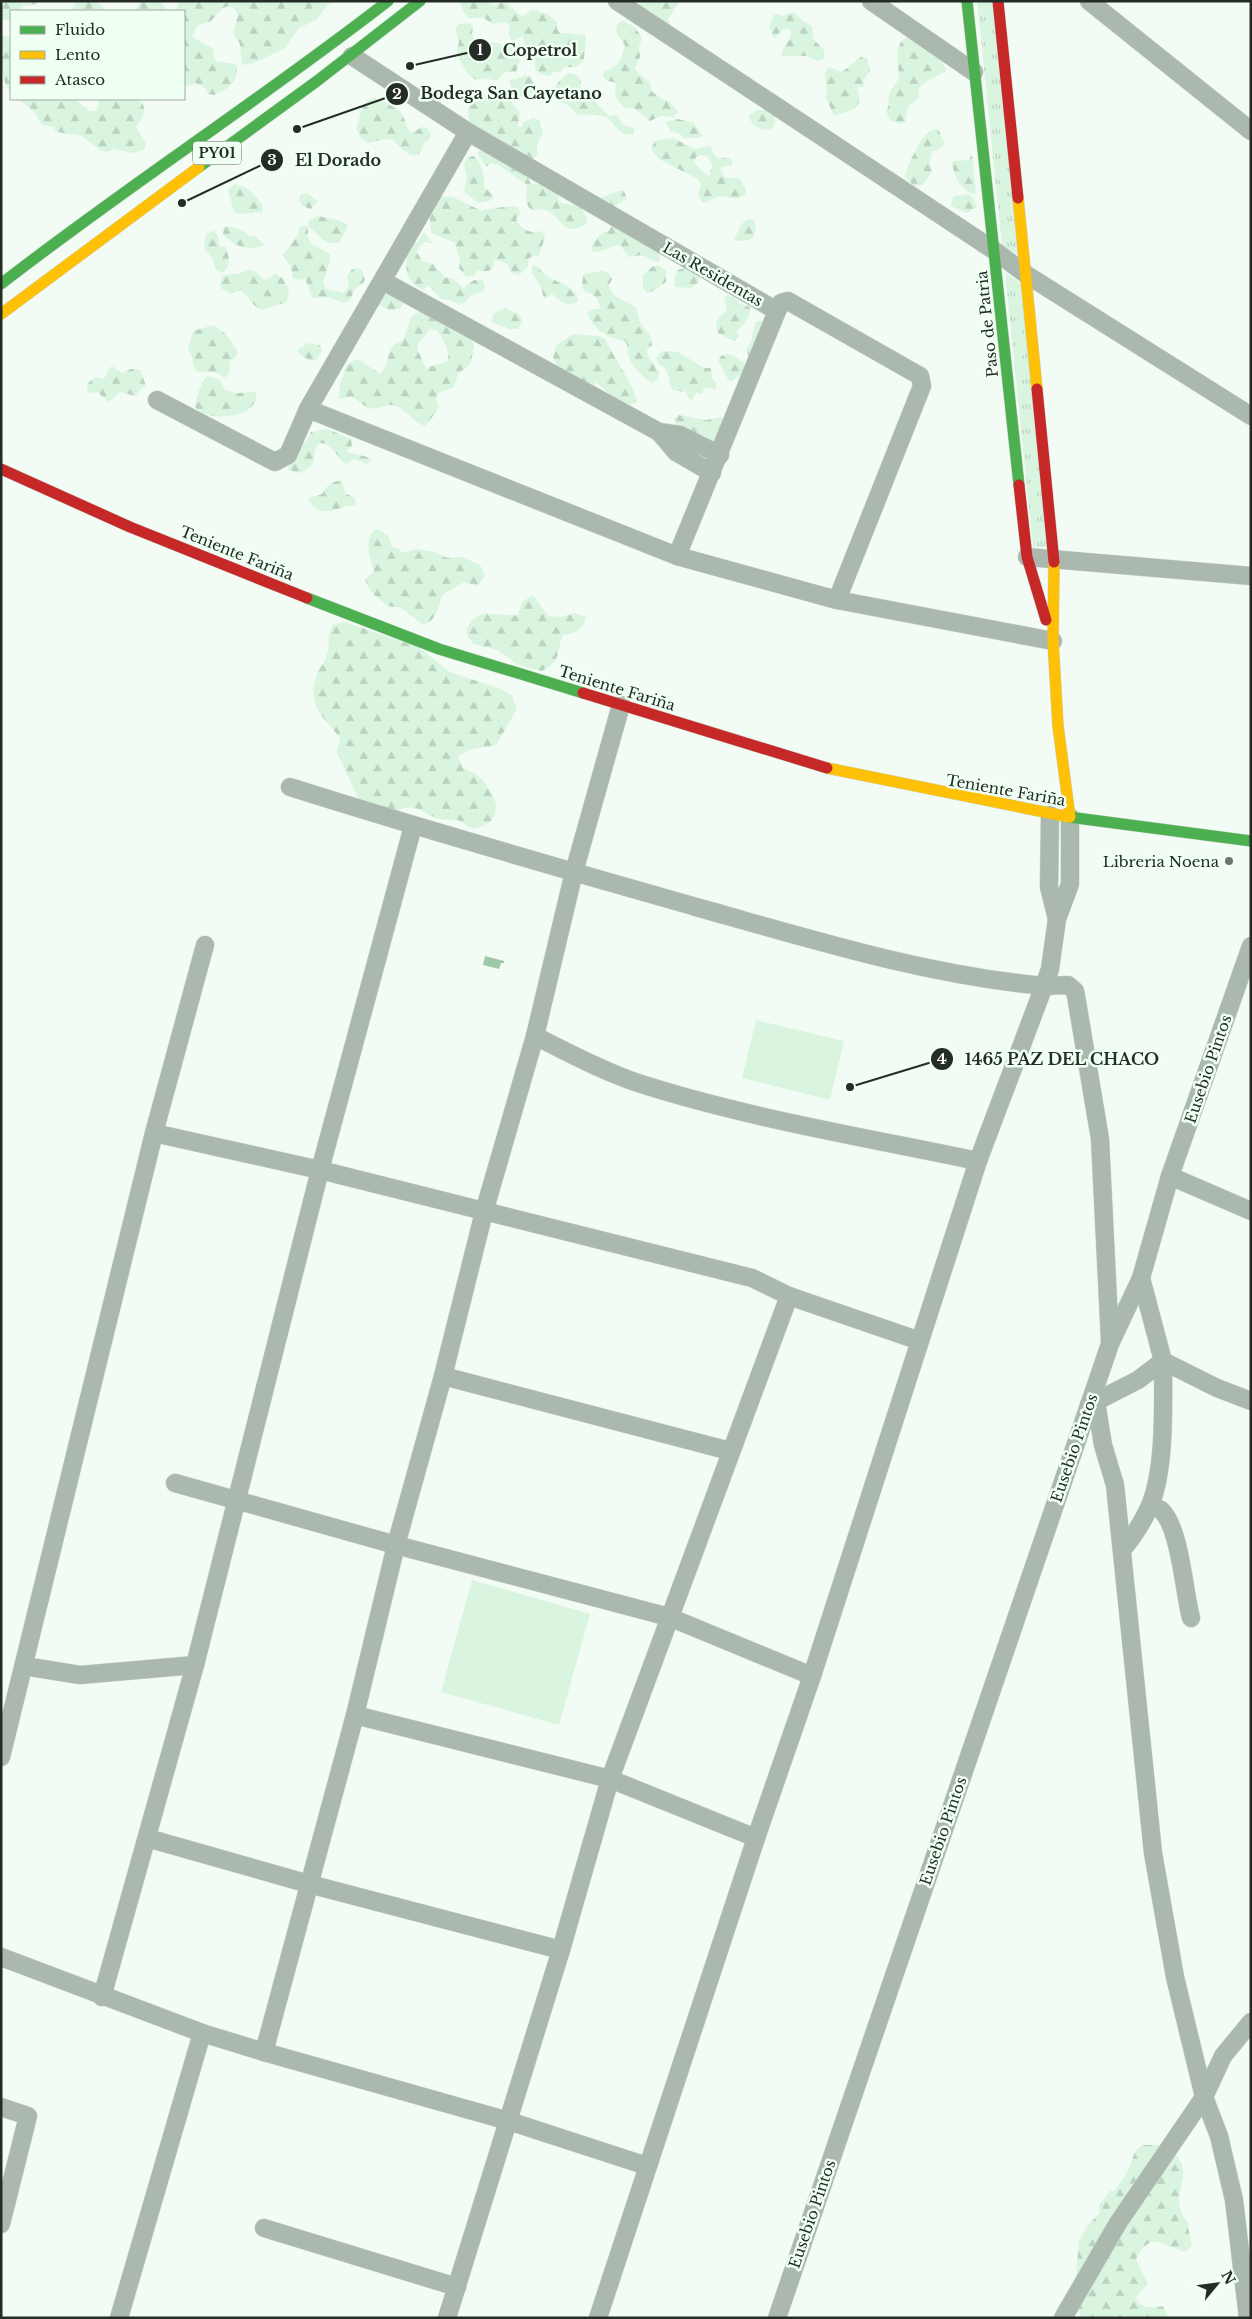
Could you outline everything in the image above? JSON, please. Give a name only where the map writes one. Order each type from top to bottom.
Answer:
[{"type":"main road","name":"PY01","points":[[1,284],[56,240],[338,41],[388,1]]},
{"type":"main road","name":"PY01","points":[[1,314],[89,246],[352,56],[420,1]]},
{"type":"main road","name":"Paso de Patria","points":[[967,1],[1027,556],[1053,640]]},
{"type":"main road","name":"Paso de Patria","points":[[998,1],[1054,557],[1053,640],[1058,726],[1070,816]]},
{"type":"main road","points":[[338,41],[352,56]]},
{"type":"main road","name":"Teniente Fariña","points":[[1,469],[130,527],[334,610],[439,649],[842,773],[1050,815],[1070,816],[1251,841]]},
{"type":"street","points":[[617,1],[995,251],[1027,275],[1251,416]]},
{"type":"street","points":[[871,1],[974,72]]},
{"type":"street","points":[[1089,1],[1251,131]]},
{"type":"street","name":"Las Residentas","points":[[352,56],[468,132],[777,310],[781,303],[788,301],[920,376],[922,381],[838,600]]},
{"type":"street","points":[[157,400],[275,462],[288,455],[308,409],[468,132]]},
{"type":"street","points":[[383,282],[659,432],[680,435],[720,455]]},
{"type":"street","points":[[677,556],[720,455],[777,310]]},
{"type":"street","points":[[308,409],[677,556],[838,600],[1053,640]]},
{"type":"street","points":[[659,432],[676,452],[712,473]]},
{"type":"street","points":[[1027,556],[1251,576]]},
{"type":"street","points":[[264,2052],[355,1715],[396,1545],[443,1376],[484,1212],[535,1036],[574,872],[621,705]]},
{"type":"street","points":[[290,787],[413,826],[866,955],[990,981],[1044,986],[1068,985],[1076,996],[1100,1139],[1110,1344]]},
{"type":"street","points":[[1050,815],[1050,887],[1057,919]]},
{"type":"street","points":[[598,2318],[756,1838],[812,1676],[978,1162],[1050,969],[1057,919],[1070,884],[1070,816]]},
{"type":"street","points":[[102,1997],[195,1665],[320,1170],[413,826]]},
{"type":"street","points":[[1,1757],[154,1132],[205,945]]},
{"type":"street","name":"Eusebio Pintos","points":[[777,2318],[1092,1404],[1110,1344],[1141,1278],[1170,1176],[1251,946]]},
{"type":"street","points":[[535,1036],[603,1069],[634,1081],[746,1112],[978,1162]]},
{"type":"street","points":[[154,1132],[320,1170],[752,1278],[789,1296],[920,1341]]},
{"type":"street","points":[[1170,1176],[1251,1211]]},
{"type":"street","points":[[1122,1550],[1137,1531],[1150,1506],[1159,1464],[1163,1361],[1141,1278]]},
{"type":"street","points":[[447,2318],[561,1950],[610,1780],[730,1451],[789,1296]]},
{"type":"street","points":[[1163,1361],[1218,1388],[1251,1401]]},
{"type":"street","points":[[1163,1361],[1138,1380],[1092,1404],[1102,1445],[1115,1485],[1153,1852],[1175,1977],[1204,2097],[1219,2136],[1234,2200],[1247,2269],[1248,2318]]},
{"type":"street","points":[[443,1376],[730,1451]]},
{"type":"street","points":[[175,1483],[396,1545],[669,1617],[812,1676]]},
{"type":"street","points":[[1150,1506],[1161,1510],[1169,1522],[1178,1547],[1191,1618]]},
{"type":"street","points":[[24,1666],[80,1675],[195,1665]]},
{"type":"street","points":[[355,1715],[610,1780],[756,1838]]},
{"type":"street","points":[[147,1838],[309,1884],[561,1950]]},
{"type":"street","points":[[1,1957],[102,1997],[202,2033],[509,2121],[647,2166]]},
{"type":"street","points":[[1063,2318],[1118,2223],[1204,2097],[1223,2056],[1251,2022]]},
{"type":"street","points":[[119,2318],[202,2033]]},
{"type":"street","points":[[1,2107],[28,2116],[1,2224]]},
{"type":"street","points":[[264,2228],[457,2287]]},
{"type":"green space","points":[[1,1],[38,1],[36,4],[23,6],[21,10],[10,10],[10,21],[1,19]]},
{"type":"green space","points":[[76,1],[90,1],[98,3],[106,10],[72,10]]},
{"type":"green space","points":[[141,1],[160,1],[167,10],[136,10]]},
{"type":"green space","points":[[179,1],[334,1],[328,5],[316,20],[299,28],[284,49],[249,65],[242,64],[240,44],[233,33],[238,15],[235,9],[229,6],[223,8],[210,22],[198,25],[192,37],[214,49],[213,55],[216,61],[235,64],[237,69],[237,74],[232,83],[214,95],[208,94],[205,88],[196,83],[185,87],[185,10],[176,10]]},
{"type":"green space","points":[[460,1],[489,1],[493,5],[505,2],[522,17],[532,9],[547,14],[557,22],[557,29],[560,33],[586,35],[584,60],[577,67],[564,67],[561,72],[554,72],[549,76],[540,74],[535,69],[535,63],[526,53],[523,36],[512,41],[508,33],[510,26],[505,22],[492,24],[484,18],[469,18],[462,10]]},
{"type":"green space","points":[[641,1],[680,1],[668,19],[673,31],[640,7]]},
{"type":"green space","points":[[977,1],[993,1],[1018,255],[1002,246]]},
{"type":"green space","points":[[795,13],[804,22],[812,26],[813,39],[824,50],[824,59],[818,61],[806,56],[782,56],[791,31],[789,29],[783,30],[774,38],[769,26],[774,15],[783,16]]},
{"type":"green space","points":[[623,21],[635,27],[642,38],[639,47],[640,57],[635,68],[639,74],[650,82],[651,91],[670,102],[678,112],[674,117],[661,116],[650,121],[633,108],[624,108],[615,97],[616,84],[607,81],[603,76],[604,72],[619,62],[622,55],[625,45],[617,34],[616,28],[619,22]]},
{"type":"green space","points":[[469,23],[473,26],[472,35],[475,40],[509,45],[520,61],[516,72],[520,78],[525,75],[531,77],[535,86],[534,92],[523,98],[512,89],[509,80],[519,78],[515,72],[505,72],[497,81],[485,78],[476,80],[468,74],[458,57],[459,41],[455,28],[459,24]]},
{"type":"green space","points":[[1,35],[10,38],[10,91],[5,82],[1,58]]},
{"type":"green space","points":[[905,38],[910,38],[930,49],[941,60],[946,71],[924,83],[918,90],[919,97],[908,107],[905,122],[899,124],[890,120],[886,111],[889,94],[898,79],[898,47]]},
{"type":"green space","points":[[861,57],[867,58],[870,71],[863,81],[864,87],[857,86],[860,101],[854,109],[834,116],[825,96],[827,94],[825,73],[829,67],[841,72]]},
{"type":"green space","points":[[568,73],[577,75],[581,81],[580,90],[589,95],[609,116],[616,115],[624,125],[634,128],[634,134],[624,134],[606,117],[578,115],[568,105],[555,99],[553,95],[555,87]]},
{"type":"green space","points":[[493,93],[511,95],[513,105],[520,113],[518,126],[521,127],[524,122],[533,118],[539,120],[543,133],[537,145],[537,155],[532,159],[470,124],[468,112],[472,103]]},
{"type":"green space","points":[[374,98],[398,110],[403,116],[410,132],[416,131],[421,127],[427,128],[431,133],[430,139],[424,143],[418,154],[414,155],[405,152],[393,140],[386,139],[368,143],[362,139],[356,129],[363,106]]},
{"type":"green space","points":[[20,100],[76,100],[89,111],[96,111],[99,105],[98,100],[135,100],[141,103],[144,108],[143,116],[136,127],[146,144],[144,150],[132,153],[113,149],[107,152],[101,151],[82,136],[57,132],[53,127],[41,124],[35,113]]},
{"type":"green space","points":[[756,110],[768,110],[774,114],[775,124],[771,129],[760,129],[754,125],[749,116]]},
{"type":"green space","points":[[678,119],[694,123],[703,136],[684,138],[680,134],[670,131],[666,122]]},
{"type":"green space","points":[[934,129],[938,129],[944,141],[943,147],[932,152],[930,162],[932,171],[923,185],[914,186],[905,177],[908,168],[924,136]]},
{"type":"green space","points":[[673,138],[695,149],[711,146],[712,152],[718,159],[730,157],[733,163],[731,166],[722,167],[720,170],[726,178],[739,178],[746,189],[745,195],[736,198],[719,196],[702,203],[698,194],[701,185],[698,179],[659,159],[651,149],[655,141]],"holes":[[[702,155],[708,157],[713,166],[708,176],[694,163],[696,157]]]},
{"type":"green space","points":[[484,148],[505,164],[525,172],[531,184],[545,185],[558,192],[559,202],[579,206],[588,222],[579,228],[572,229],[565,226],[548,211],[541,209],[533,211],[527,202],[527,185],[497,164],[491,163],[486,167],[477,153]]},
{"type":"green space","points":[[972,154],[976,194],[966,191],[960,184],[952,164],[953,161],[969,160]]},
{"type":"green space","points":[[473,156],[481,166],[484,187],[493,195],[493,199],[489,201],[478,203],[464,191],[467,178],[464,164],[468,157]]},
{"type":"green space","points":[[234,184],[247,189],[254,195],[263,206],[262,212],[240,214],[234,212],[228,190]]},
{"type":"green space","points":[[621,190],[624,191],[627,199],[613,207],[600,198]]},
{"type":"green space","points":[[307,193],[318,201],[311,209],[302,206],[299,200],[301,194]]},
{"type":"green space","points":[[968,194],[973,198],[977,207],[966,213],[951,206],[953,197]]},
{"type":"green space","points":[[440,196],[453,197],[482,211],[494,208],[518,207],[520,214],[516,219],[521,226],[530,231],[542,231],[545,237],[539,256],[533,256],[528,259],[528,266],[519,275],[513,274],[506,263],[494,260],[494,266],[489,271],[477,271],[473,276],[466,277],[459,268],[460,261],[455,243],[431,233],[429,209]]},
{"type":"green space","points":[[318,216],[339,220],[348,226],[339,243],[327,243],[308,226],[309,220]]},
{"type":"green space","points":[[748,219],[754,220],[756,227],[753,238],[744,241],[735,240],[741,225]]},
{"type":"green space","points":[[612,225],[659,251],[660,260],[657,262],[642,255],[629,257],[620,245],[593,252],[591,247],[595,241],[601,234],[609,231]]},
{"type":"green space","points":[[300,226],[306,226],[308,229],[311,244],[330,255],[323,283],[326,289],[344,293],[349,285],[347,276],[351,270],[356,268],[363,273],[365,277],[364,282],[356,288],[349,301],[343,303],[328,297],[312,298],[305,278],[299,280],[293,278],[291,268],[283,255],[298,235]]},
{"type":"green space","points":[[224,227],[242,230],[249,236],[256,236],[264,245],[247,248],[236,245],[223,234]]},
{"type":"green space","points":[[214,230],[218,236],[219,246],[225,247],[229,257],[227,268],[222,273],[216,270],[212,258],[204,248],[206,235]]},
{"type":"green space","points":[[425,233],[431,243],[425,242],[417,252],[422,261],[433,264],[445,277],[454,279],[463,288],[474,280],[483,280],[485,286],[483,292],[471,295],[464,303],[458,304],[450,300],[441,299],[428,285],[424,290],[412,283],[406,264],[408,251],[411,244],[418,242],[422,234]]},
{"type":"green space","points":[[534,265],[547,276],[570,288],[577,296],[578,301],[568,304],[552,294],[544,299],[541,287],[532,273]]},
{"type":"green space","points":[[658,265],[666,271],[666,282],[647,293],[643,288],[643,275],[652,267]]},
{"type":"green space","points":[[690,266],[700,275],[699,282],[691,288],[675,287],[674,278],[678,270]]},
{"type":"green space","points":[[249,270],[255,271],[265,280],[276,274],[282,278],[289,289],[287,302],[261,310],[241,290],[230,294],[221,288],[220,281],[223,275],[237,274]]},
{"type":"green space","points":[[603,271],[609,273],[612,279],[609,285],[612,293],[634,307],[642,326],[649,334],[652,346],[647,349],[648,356],[659,372],[658,379],[652,383],[632,363],[625,341],[602,333],[594,325],[587,313],[593,309],[600,309],[596,297],[585,292],[582,287],[583,274]]},
{"type":"green space","points":[[1005,272],[1021,284],[1047,547],[1033,547]]},
{"type":"green space","points":[[395,279],[401,280],[405,301],[400,309],[390,310],[377,304],[371,287]]},
{"type":"green space","points":[[727,296],[733,297],[740,304],[750,307],[746,320],[737,331],[739,337],[734,341],[718,333],[716,325],[721,315],[727,310],[724,298]]},
{"type":"green space","points":[[505,308],[519,314],[523,320],[518,329],[509,329],[491,322],[493,314]]},
{"type":"green space","points":[[421,310],[439,317],[454,331],[472,340],[474,346],[471,361],[458,374],[454,387],[438,393],[436,399],[439,405],[437,411],[425,426],[416,422],[396,406],[389,405],[373,409],[352,397],[339,399],[340,383],[347,364],[358,359],[380,374],[384,370],[390,350],[397,343],[403,341],[411,317]],"holes":[[[430,329],[436,330],[445,344],[448,361],[426,368],[418,351],[418,344]]]},
{"type":"green space","points":[[758,321],[765,322],[750,361],[746,350],[751,342],[755,323]]},
{"type":"green space","points":[[214,325],[227,335],[238,352],[236,357],[230,361],[229,374],[224,378],[216,372],[197,372],[192,356],[188,351],[193,331]]},
{"type":"green space","points":[[573,334],[599,336],[605,339],[633,389],[637,402],[626,404],[621,402],[595,382],[595,387],[558,368],[553,357],[556,345]]},
{"type":"green space","points":[[308,343],[320,345],[322,351],[317,359],[311,361],[300,355],[297,350]]},
{"type":"green space","points":[[662,351],[678,352],[704,368],[711,368],[716,389],[704,388],[702,394],[696,393],[693,399],[690,400],[685,392],[673,390],[667,372],[658,364],[656,358]]},
{"type":"green space","points":[[733,355],[746,365],[742,374],[732,381],[729,381],[718,361],[721,356]]},
{"type":"green space","points":[[112,366],[122,373],[131,369],[140,369],[146,386],[135,396],[120,392],[109,402],[97,392],[88,393],[87,384],[95,377],[104,379]]},
{"type":"green space","points":[[207,376],[219,379],[225,390],[237,393],[256,392],[255,401],[250,408],[232,416],[221,417],[202,412],[195,407],[201,386]]},
{"type":"green space","points":[[679,415],[706,420],[721,417],[723,419],[723,432],[715,439],[716,448],[676,427],[674,418]]},
{"type":"green space","points":[[327,429],[351,439],[352,446],[346,452],[368,457],[372,461],[367,464],[354,459],[346,464],[330,447],[319,443],[310,467],[299,473],[289,470],[291,457],[305,443],[311,432]]},
{"type":"green space","points":[[342,480],[345,493],[355,498],[356,506],[346,506],[324,511],[315,508],[311,504],[308,498],[322,494],[330,484]]},
{"type":"green space","points":[[376,529],[388,535],[392,547],[398,548],[402,553],[416,549],[435,552],[447,558],[462,557],[480,565],[485,575],[478,586],[464,582],[443,594],[434,617],[423,625],[401,608],[388,606],[382,602],[371,592],[365,580],[374,571],[369,555],[369,543],[372,533]]},
{"type":"green space","points":[[533,595],[548,616],[561,617],[574,613],[586,617],[583,625],[578,630],[563,635],[556,659],[549,667],[542,671],[518,665],[498,650],[473,644],[466,633],[475,618],[486,614],[518,615],[522,602]]},
{"type":"green space","points":[[345,622],[418,647],[450,672],[501,689],[512,696],[517,709],[496,745],[470,750],[458,756],[463,768],[480,777],[485,783],[496,804],[494,816],[484,826],[470,827],[458,820],[440,819],[413,808],[400,809],[389,815],[365,813],[337,752],[340,739],[318,710],[313,695],[317,674],[327,653],[333,624]]},
{"type":"green space","points":[[756,1020],[844,1041],[830,1100],[742,1078]]},
{"type":"green space","points":[[472,1580],[590,1614],[559,1725],[441,1692]]},
{"type":"green space","points":[[1143,2145],[1163,2145],[1176,2156],[1183,2168],[1179,2197],[1183,2214],[1189,2224],[1192,2245],[1186,2252],[1159,2242],[1153,2242],[1142,2249],[1136,2259],[1148,2284],[1136,2297],[1138,2301],[1147,2307],[1163,2306],[1169,2318],[1082,2318],[1074,2301],[1079,2241],[1088,2225],[1099,2214],[1099,2205],[1111,2190],[1113,2192],[1119,2185],[1137,2150]]},
{"type":"shaded area","points":[[485,956],[504,961],[504,963],[501,963],[499,969],[483,965]]},
{"type":"traffic: fast","points":[[1,284],[388,1]]},
{"type":"traffic: fast","points":[[199,167],[317,81],[420,1]]},
{"type":"traffic: fast","points":[[967,1],[1019,485]]},
{"type":"traffic: fast","points":[[307,598],[439,649],[583,693]]},
{"type":"traffic: fast","points":[[1069,817],[1251,841]]},
{"type":"traffic: slow","points":[[1,314],[199,167]]},
{"type":"traffic: slow","points":[[1018,198],[1037,389]]},
{"type":"traffic: slow","points":[[1054,562],[1053,641],[1058,726],[1070,817]]},
{"type":"traffic: slow","points":[[827,768],[1069,817]]},
{"type":"traffic: jam","points":[[998,1],[1018,198]]},
{"type":"traffic: jam","points":[[1037,389],[1054,562]]},
{"type":"traffic: jam","points":[[1,469],[130,527],[307,598]]},
{"type":"traffic: jam","points":[[1019,485],[1027,557],[1046,620]]},
{"type":"traffic: jam","points":[[583,693],[827,768]]},
{"type":"place","name":"Copetrol","points":[[410,66]]},
{"type":"place","name":"Bodega San Cayetano","points":[[297,129]]},
{"type":"place","name":"El Dorado","points":[[182,203]]},
{"type":"place","name":"Libreria Noena","points":[[1229,861]]},
{"type":"place","name":"1465 PAZ DEL CHACO","points":[[850,1087]]}]
